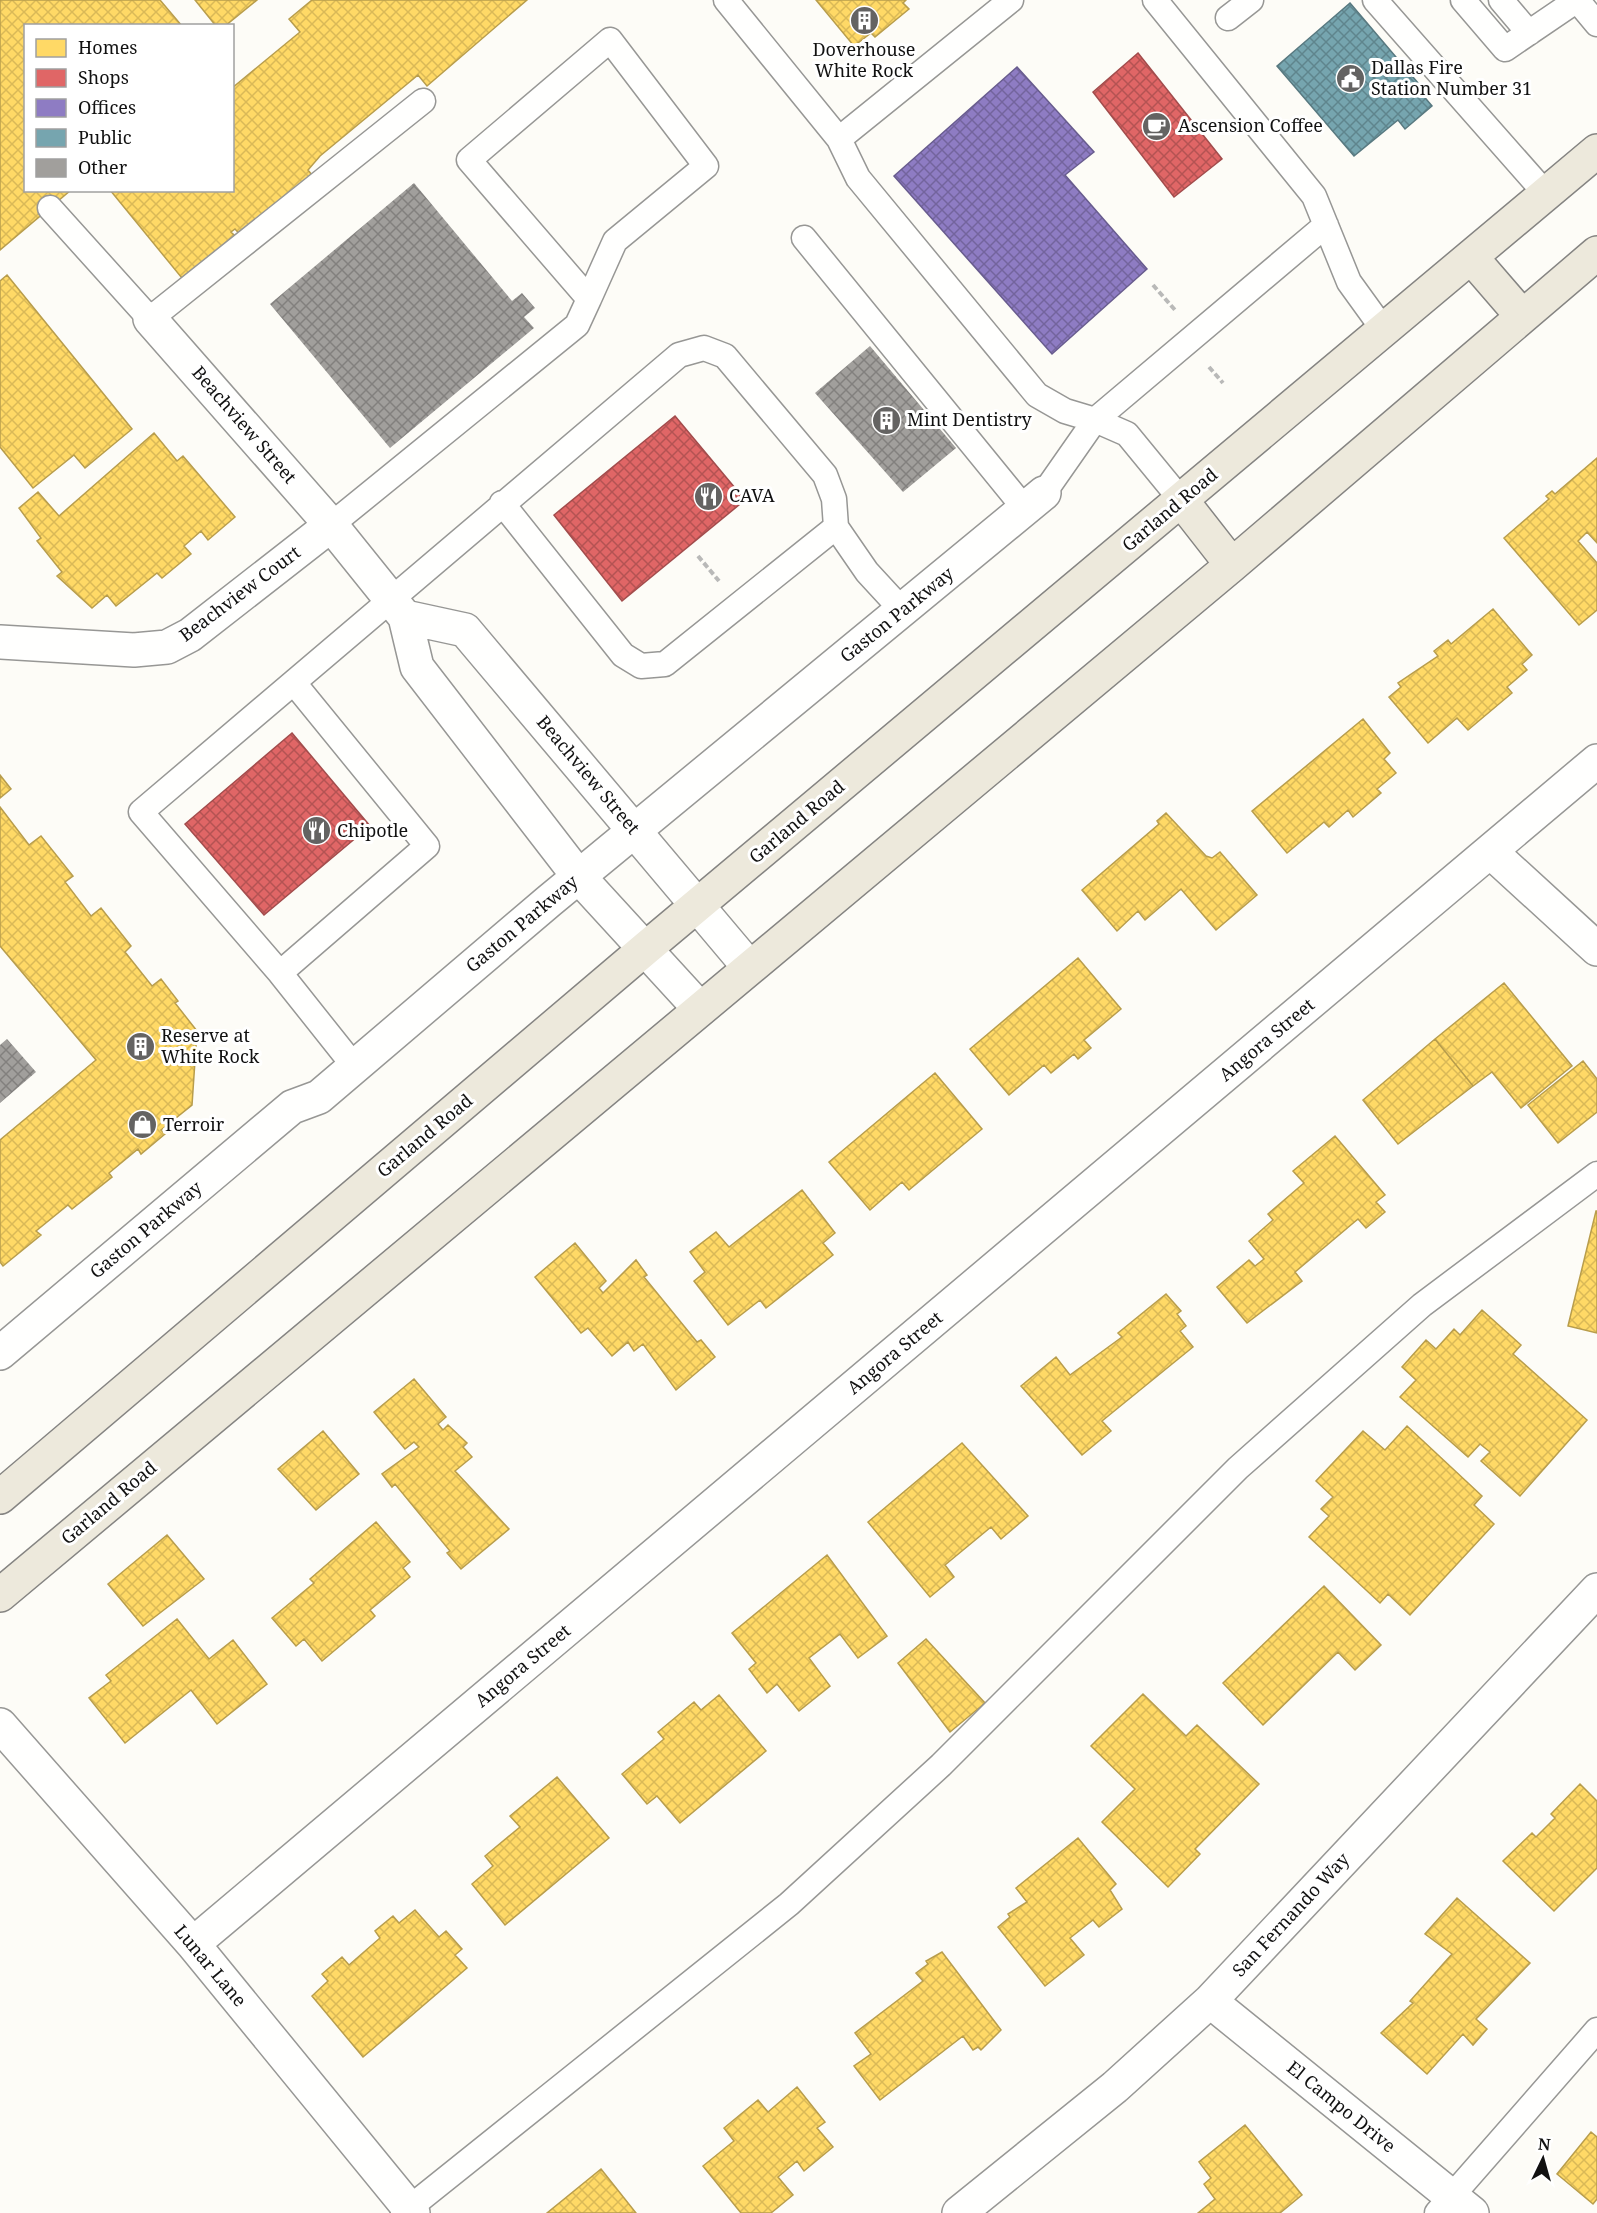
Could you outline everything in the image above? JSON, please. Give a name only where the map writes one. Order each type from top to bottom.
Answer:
[{"type":"main road","name":"Garland Road","points":[[0,1497],[645,949],[1597,151]]},
{"type":"main road","name":"Garland Road","points":[[0,1595],[1232,565],[1597,253]]},
{"type":"main road","points":[[1471,257],[1522,316]]},
{"type":"main road","points":[[1182,501],[1232,565]]},
{"type":"street","name":"Beachview Street","points":[[150,318],[331,525],[398,609],[417,667],[579,877],[700,1009]]},
{"type":"street","name":"Gaston Parkway","points":[[0,1353],[292,1107],[319,1097],[635,830],[1034,501]]},
{"type":"street","name":"Beachview Court","points":[[0,642],[134,650],[167,647],[190,635],[331,525]]},
{"type":"street","name":"Beachview Street","points":[[398,609],[465,630],[749,967]]},
{"type":"street","name":"Angora Street","points":[[193,1944],[1597,761]]},
{"type":"street","points":[[1491,852],[1597,949]]},
{"type":"street","name":"San Fernando Way","points":[[959,2213],[1115,2087],[1210,2001],[1597,1590]]},
{"type":"street","name":"Lunar Lane","points":[[0,1725],[193,1944],[408,2211]]},
{"type":"street","name":"El Campo Drive","points":[[1210,2001],[1454,2208]]},
{"type":"lane","points":[[726,0],[839,138],[858,178],[1037,395],[1065,411],[1095,420],[1127,434],[1182,501]]},
{"type":"lane","points":[[839,138],[1011,0]]},
{"type":"lane","points":[[1155,0],[1314,196],[1349,282],[1383,329]]},
{"type":"lane","points":[[1228,18],[1251,0]]},
{"type":"lane","points":[[1375,0],[1546,194]]},
{"type":"lane","points":[[1463,0],[1506,49],[1577,0],[1597,24]]},
{"type":"lane","points":[[1501,0],[1529,33]]},
{"type":"lane","points":[[331,525],[577,325],[615,241],[706,166],[610,40],[469,160],[588,299]]},
{"type":"lane","points":[[50,208],[150,318],[423,101]]},
{"type":"lane","points":[[804,238],[1034,501],[1095,420],[1326,225]]},
{"type":"lane","points":[[354,1066],[280,973],[141,812],[294,683],[398,609],[502,503],[679,355],[704,348],[725,356],[825,475],[834,499],[836,527],[867,572],[902,610]]},
{"type":"lane","points":[[502,503],[623,655],[641,666],[665,664],[836,527]]},
{"type":"lane","points":[[280,973],[427,846],[294,683]]},
{"type":"lane","points":[[408,2211],[789,1904],[941,1765],[1238,1468],[1422,1305],[1597,1174]]},
{"type":"lane","points":[[1454,2208],[1597,2030]]},
{"type":"building: Homes","points":[[0,0],[160,0],[180,24],[24,24],[24,192],[69,192],[0,250]]},
{"type":"building: Homes","points":[[195,0],[257,0],[227,24],[214,24]]},
{"type":"building: Homes","points":[[312,0],[527,0],[427,86],[418,75],[320,156],[308,170],[315,179],[244,239],[235,229],[231,232],[238,239],[186,283],[112,192],[234,192],[234,86],[300,32],[289,19]]},
{"type":"building: Homes","name":"Doverhouse White Rock","points":[[816,0],[906,0],[903,3],[909,9],[875,37],[871,33],[854,46]]},
{"type":"building: Homes","points":[[7,275],[132,429],[85,468],[74,455],[33,488],[0,447],[0,281]]},
{"type":"building: Homes","points":[[154,433],[177,461],[183,456],[235,517],[208,540],[201,531],[184,546],[191,554],[162,578],[157,573],[116,606],[107,595],[92,608],[57,576],[62,572],[37,541],[41,538],[19,508],[38,492],[59,516]]},
{"type":"building: Homes","points":[[1597,458],[1597,543],[1587,532],[1578,541],[1597,563],[1597,610],[1579,625],[1504,538],[1549,499],[1546,496],[1552,491],[1555,494]]},
{"type":"building: Homes","points":[[1493,609],[1532,655],[1522,664],[1527,670],[1507,687],[1512,693],[1468,730],[1457,718],[1428,743],[1389,697],[1401,687],[1398,683],[1438,656],[1434,651],[1448,640],[1451,644]]},
{"type":"building: Homes","points":[[1363,719],[1390,753],[1384,759],[1396,773],[1377,789],[1381,793],[1353,817],[1348,810],[1329,827],[1324,822],[1287,853],[1252,811]]},
{"type":"building: Homes","points":[[0,775],[11,789],[0,798]]},
{"type":"building: Homes","name":"Reserve at White Rock","points":[[0,807],[29,845],[41,836],[73,876],[65,882],[91,916],[101,908],[131,946],[125,952],[152,986],[161,979],[178,1001],[175,1003],[197,1031],[192,1105],[161,1130],[165,1134],[141,1154],[138,1149],[109,1173],[112,1177],[72,1209],[68,1205],[36,1231],[41,1235],[3,1266],[0,1262],[0,1140],[96,1060],[0,946]]},
{"type":"building: Homes","points":[[1166,813],[1206,856],[1212,858],[1220,852],[1257,895],[1216,930],[1181,889],[1145,920],[1138,911],[1117,931],[1082,890],[1159,824],[1157,821]]},
{"type":"building: Homes","points":[[1078,958],[1121,1009],[1084,1040],[1091,1048],[1078,1059],[1074,1054],[1051,1073],[1044,1065],[1009,1095],[970,1049]]},
{"type":"building: Homes","points":[[1504,983],[1572,1066],[1521,1108],[1492,1072],[1473,1086],[1435,1039]]},
{"type":"building: Homes","points":[[1435,1039],[1473,1086],[1398,1144],[1363,1100]]},
{"type":"building: Homes","points":[[1583,1061],[1597,1079],[1597,1112],[1558,1143],[1528,1105]]},
{"type":"building: Homes","points":[[935,1073],[982,1129],[909,1190],[902,1182],[870,1210],[829,1162]]},
{"type":"building: Homes","points":[[1335,1136],[1385,1195],[1376,1202],[1385,1212],[1366,1228],[1358,1219],[1295,1272],[1302,1281],[1247,1323],[1217,1287],[1249,1260],[1255,1266],[1264,1259],[1249,1241],[1273,1220],[1268,1214],[1304,1183],[1293,1171]]},
{"type":"building: Homes","points":[[802,1190],[835,1233],[823,1243],[833,1255],[766,1308],[760,1300],[728,1325],[694,1281],[705,1272],[690,1252],[716,1232],[729,1247]]},
{"type":"building: Homes","points":[[1597,1211],[1597,1333],[1568,1326]]},
{"type":"building: Homes","points":[[575,1243],[606,1281],[599,1288],[603,1293],[636,1260],[647,1275],[644,1277],[697,1342],[701,1340],[715,1357],[676,1390],[643,1344],[634,1351],[628,1342],[612,1356],[588,1328],[581,1333],[535,1277]]},
{"type":"building: Homes","points":[[1166,1294],[1181,1311],[1177,1314],[1186,1326],[1180,1331],[1193,1347],[1102,1421],[1111,1431],[1082,1455],[1021,1386],[1056,1357],[1070,1375],[1122,1337],[1118,1333]]},
{"type":"building: Homes","points":[[1482,1310],[1521,1345],[1513,1354],[1587,1420],[1520,1496],[1481,1461],[1490,1452],[1480,1444],[1468,1457],[1400,1397],[1416,1380],[1402,1367],[1426,1340],[1436,1349],[1454,1329],[1460,1335]]},
{"type":"building: Homes","points":[[414,1379],[446,1417],[438,1424],[443,1430],[448,1425],[467,1443],[463,1447],[472,1457],[455,1471],[509,1529],[461,1569],[447,1553],[450,1551],[395,1484],[392,1487],[382,1474],[419,1447],[414,1442],[405,1449],[374,1412]]},
{"type":"building: Homes","points":[[1407,1426],[1482,1496],[1474,1505],[1494,1524],[1410,1615],[1388,1594],[1380,1603],[1309,1537],[1329,1516],[1321,1509],[1333,1497],[1316,1481],[1363,1431],[1385,1450]]},
{"type":"building: Homes","points":[[323,1431],[359,1474],[316,1510],[278,1469]]},
{"type":"building: Homes","points":[[962,1443],[1028,1516],[1001,1539],[991,1527],[945,1565],[954,1577],[930,1597],[868,1522]]},
{"type":"building: Homes","points":[[376,1522],[410,1562],[403,1568],[410,1577],[370,1610],[375,1616],[372,1619],[322,1661],[304,1639],[296,1646],[272,1618],[314,1583],[310,1579]]},
{"type":"building: Homes","points":[[167,1535],[204,1579],[143,1626],[108,1584]]},
{"type":"building: Homes","points":[[827,1555],[887,1636],[858,1658],[840,1634],[809,1658],[830,1686],[799,1711],[777,1684],[767,1693],[749,1669],[756,1663],[732,1633]]},
{"type":"building: Homes","points":[[1324,1586],[1381,1645],[1355,1670],[1338,1652],[1263,1725],[1223,1683]]},
{"type":"building: Homes","points":[[177,1619],[209,1659],[233,1640],[267,1684],[217,1724],[191,1690],[125,1743],[89,1698],[111,1681],[106,1675]]},
{"type":"building: Homes","points":[[926,1639],[985,1703],[950,1732],[898,1663]]},
{"type":"building: Homes","points":[[1143,1694],[1186,1736],[1197,1725],[1259,1784],[1195,1849],[1200,1854],[1168,1887],[1102,1822],[1135,1789],[1091,1746]]},
{"type":"building: Homes","points":[[719,1695],[766,1751],[680,1823],[657,1796],[647,1804],[622,1774],[664,1739],[658,1732],[694,1702],[701,1710]]},
{"type":"building: Homes","points":[[557,1777],[609,1838],[505,1925],[472,1884],[493,1866],[485,1856],[520,1827],[510,1816]]},
{"type":"building: Homes","points":[[1580,1784],[1597,1801],[1597,1868],[1554,1911],[1503,1861],[1532,1833],[1536,1837],[1555,1818],[1551,1814]]},
{"type":"building: Homes","points":[[1078,1838],[1116,1884],[1110,1890],[1122,1909],[1099,1927],[1093,1920],[1070,1938],[1084,1955],[1045,1986],[998,1927],[1010,1917],[1008,1914],[1027,1902],[1016,1888]]},
{"type":"building: Homes","points":[[1457,1898],[1530,1963],[1476,2019],[1487,2029],[1473,2045],[1463,2034],[1427,2074],[1381,2033],[1413,2003],[1410,2001],[1452,1954],[1425,1934]]},
{"type":"building: Homes","points":[[415,1910],[439,1937],[446,1931],[462,1949],[455,1955],[467,1968],[363,2057],[312,1996],[328,1981],[322,1974],[342,1957],[349,1965],[380,1938],[375,1931],[393,1916],[399,1923]]},
{"type":"building: Homes","points":[[942,1952],[1001,2030],[981,2050],[978,2047],[973,2050],[963,2036],[880,2100],[854,2066],[871,2054],[855,2033],[923,1981],[916,1973],[928,1964],[926,1961]]},
{"type":"building: Homes","points":[[797,2087],[825,2122],[817,2128],[833,2147],[804,2171],[797,2161],[778,2177],[793,2195],[771,2213],[741,2213],[703,2166],[734,2141],[724,2128],[758,2100],[768,2112]]},
{"type":"building: Homes","points":[[1245,2125],[1302,2195],[1280,2213],[1198,2213],[1215,2199],[1204,2184],[1211,2178],[1199,2162]]},
{"type":"building: Homes","points":[[1591,2132],[1597,2137],[1597,2199],[1593,2204],[1557,2174]]},
{"type":"building: Homes","points":[[601,2169],[636,2213],[547,2213]]},
{"type":"building: Shops","name":"Ascension Coffee","points":[[1138,53],[1222,159],[1174,197],[1093,92]]},
{"type":"building: Shops","points":[[675,416],[745,500],[622,601],[554,515]]},
{"type":"building: Shops","points":[[292,733],[370,826],[264,915],[185,824]]},
{"type":"building: Offices","points":[[1017,67],[1094,152],[1065,175],[1147,269],[1052,354],[894,176]]},
{"type":"building: Public","name":"Dallas Fire Station Number 31","points":[[1350,3],[1424,90],[1421,93],[1432,106],[1405,129],[1398,120],[1354,156],[1277,66]]},
{"type":"building: Other","points":[[414,183],[512,301],[522,293],[535,308],[524,317],[534,328],[390,448],[270,304]]},
{"type":"building: Other","name":"Mint Dentistry","points":[[870,346],[956,448],[903,492],[815,393]]},
{"type":"building: Other","points":[[7,1039],[36,1072],[0,1103],[0,1045]]},
{"type":"place","name":"Doverhouse White Rock","points":[[864,21]]},
{"type":"place","name":"Dallas Fire Station Number 31","points":[[1350,78]]},
{"type":"place","name":"Ascension Coffee","points":[[1157,126]]},
{"type":"place","name":"Mint Dentistry","points":[[886,420]]},
{"type":"place","name":"CAVA","points":[[708,496]]},
{"type":"place","name":"Chipotle","points":[[316,831]]},
{"type":"place","name":"Reserve at White Rock","points":[[140,1046]]},
{"type":"place","name":"Terroir","points":[[142,1125]]}]
